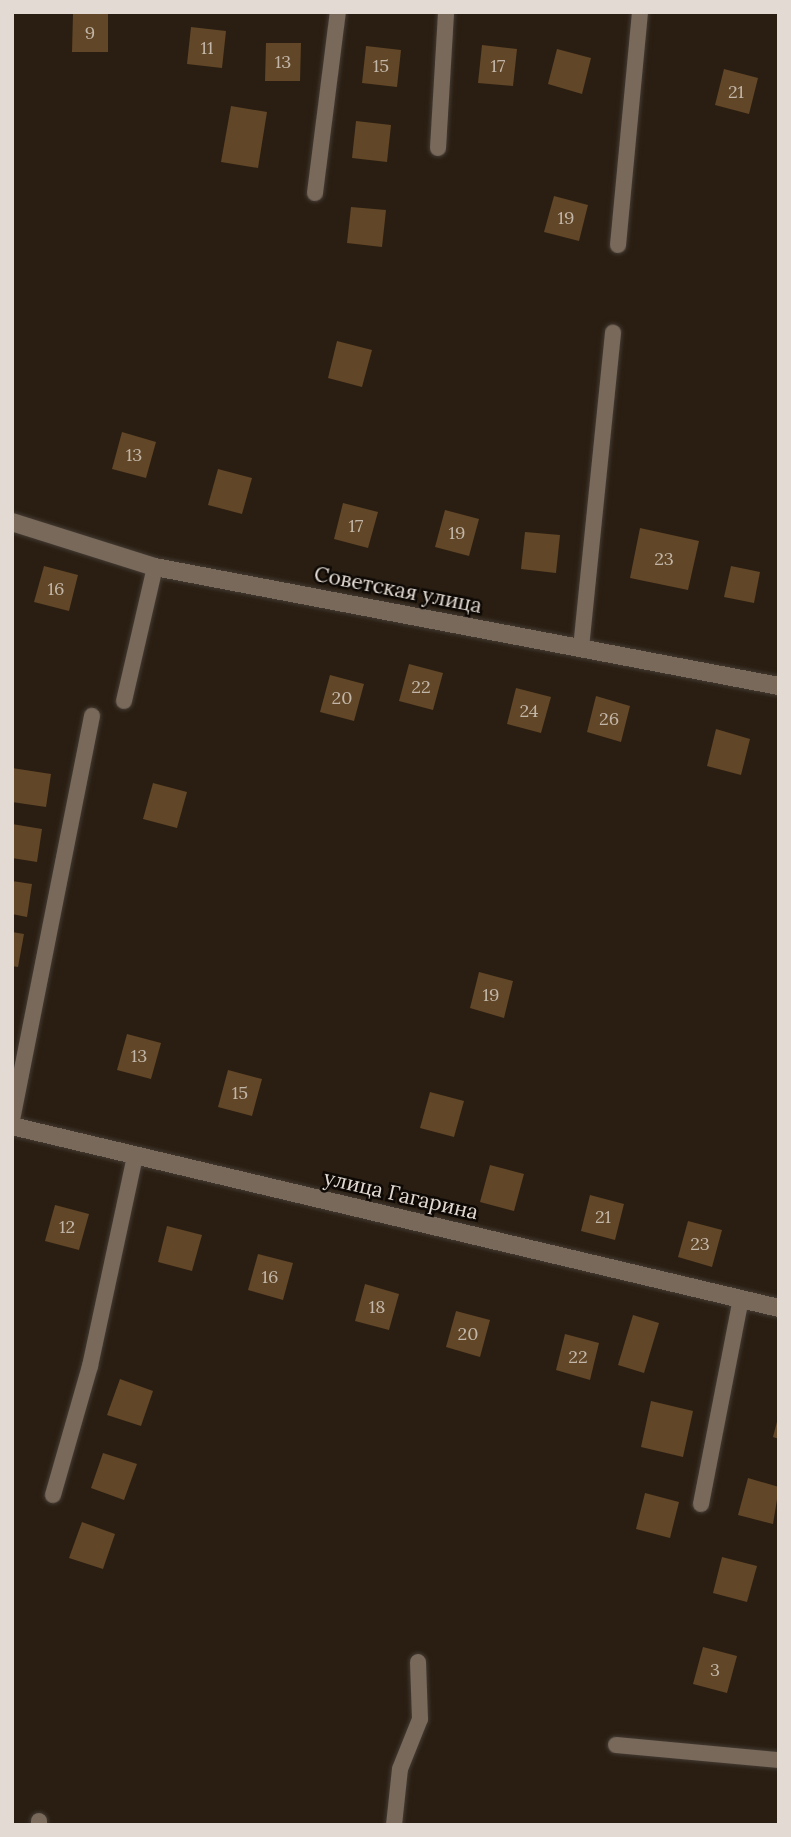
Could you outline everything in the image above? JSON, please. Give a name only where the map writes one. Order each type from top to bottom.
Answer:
[{"type":"street","name":"Советская улица","points":[[12,522],[155,567],[779,686]]},
{"type":"street","name":"улица Гагарина","points":[[12,1126],[779,1308]]},
{"type":"lane","points":[[315,193],[338,12]]},
{"type":"lane","points":[[438,148],[446,12]]},
{"type":"lane","points":[[618,245],[640,12]]},
{"type":"lane","points":[[581,648],[613,333]]},
{"type":"lane","points":[[124,701],[155,567]]},
{"type":"lane","points":[[12,1120],[92,716]]},
{"type":"lane","points":[[53,1494],[90,1366],[135,1156]]},
{"type":"lane","points":[[701,1504],[741,1299]]},
{"type":"lane","points":[[394,1825],[400,1769],[420,1719],[418,1662]]},
{"type":"lane","points":[[616,1745],[779,1760]]},
{"type":"building","points":[[73,14],[108,14],[108,52],[72,52]]},
{"type":"building","points":[[191,27],[226,31],[222,68],[187,64]]},
{"type":"building","points":[[266,43],[301,43],[300,81],[265,81]]},
{"type":"building","points":[[482,45],[517,49],[513,86],[478,83]]},
{"type":"building","points":[[366,46],[401,50],[397,87],[362,83]]},
{"type":"building","points":[[557,49],[591,58],[582,94],[548,84]]},
{"type":"building","points":[[724,69],[758,78],[749,114],[715,105]]},
{"type":"building","points":[[231,106],[267,112],[258,168],[221,162]]},
{"type":"building","points":[[356,121],[391,125],[387,162],[352,158]]},
{"type":"building","points":[[554,196],[588,205],[579,241],[544,232]]},
{"type":"building","points":[[351,207],[386,210],[382,247],[347,243]]},
{"type":"building","points":[[337,341],[372,350],[362,387],[328,378]]},
{"type":"building","points":[[122,432],[156,442],[146,478],[112,469]]},
{"type":"building","points":[[218,469],[252,478],[242,514],[208,505]]},
{"type":"building","points":[[343,503],[378,512],[368,548],[334,539]]},
{"type":"building","points":[[445,510],[479,519],[469,556],[435,547]]},
{"type":"building","points":[[640,528],[699,541],[688,590],[630,578]]},
{"type":"building","points":[[525,532],[560,535],[556,573],[521,569]]},
{"type":"building","points":[[44,566],[78,575],[69,611],[34,602]]},
{"type":"building","points":[[731,566],[760,572],[754,603],[724,597]]},
{"type":"building","points":[[409,664],[443,673],[433,710],[399,701]]},
{"type":"building","points":[[330,675],[364,684],[354,721],[320,712]]},
{"type":"building","points":[[516,688],[551,697],[541,733],[507,724]]},
{"type":"building","points":[[596,696],[630,706],[621,742],[587,732]]},
{"type":"building","points":[[716,729],[750,739],[741,775],[707,766]]},
{"type":"building","points":[[12,768],[51,774],[46,807],[12,802]]},
{"type":"building","points":[[153,783],[187,792],[177,828],[143,819]]},
{"type":"building","points":[[12,824],[42,829],[37,862],[12,858]]},
{"type":"building","points":[[12,881],[32,884],[27,917],[12,914]]},
{"type":"building","points":[[12,932],[24,934],[18,967],[12,966]]},
{"type":"building","points":[[479,972],[513,981],[504,1018],[470,1008]]},
{"type":"building","points":[[127,1034],[161,1043],[151,1079],[117,1070]]},
{"type":"building","points":[[228,1070],[262,1079],[252,1116],[218,1107]]},
{"type":"building","points":[[430,1092],[464,1101],[454,1137],[420,1128]]},
{"type":"building","points":[[490,1165],[524,1174],[514,1211],[480,1202]]},
{"type":"building","points":[[590,1195],[624,1204],[615,1240],[581,1231]]},
{"type":"building","points":[[55,1205],[89,1214],[79,1250],[45,1241]]},
{"type":"building","points":[[688,1221],[722,1230],[712,1267],[678,1257]]},
{"type":"building","points":[[167,1226],[202,1235],[192,1271],[158,1262]]},
{"type":"building","points":[[258,1254],[293,1263],[283,1300],[248,1290]]},
{"type":"building","points":[[365,1284],[399,1294],[389,1330],[355,1321]]},
{"type":"building","points":[[456,1311],[490,1320],[480,1357],[446,1347]]},
{"type":"building","points":[[633,1315],[659,1323],[644,1373],[618,1365]]},
{"type":"building","points":[[565,1334],[599,1343],[590,1380],[556,1370]]},
{"type":"building","points":[[120,1379],[153,1391],[141,1426],[107,1415]]},
{"type":"building","points":[[651,1401],[693,1411],[683,1457],[641,1447]]},
{"type":"building","points":[[779,1419],[779,1439],[773,1437]]},
{"type":"building","points":[[103,1453],[137,1464],[124,1500],[91,1488]]},
{"type":"building","points":[[748,1478],[779,1487],[773,1524],[738,1515]]},
{"type":"building","points":[[645,1493],[679,1502],[670,1538],[636,1529]]},
{"type":"building","points":[[82,1522],[115,1534],[103,1569],[69,1558]]},
{"type":"building","points":[[722,1557],[757,1566],[747,1602],[713,1593]]},
{"type":"building","points":[[703,1647],[737,1656],[727,1693],[693,1684]]}]
